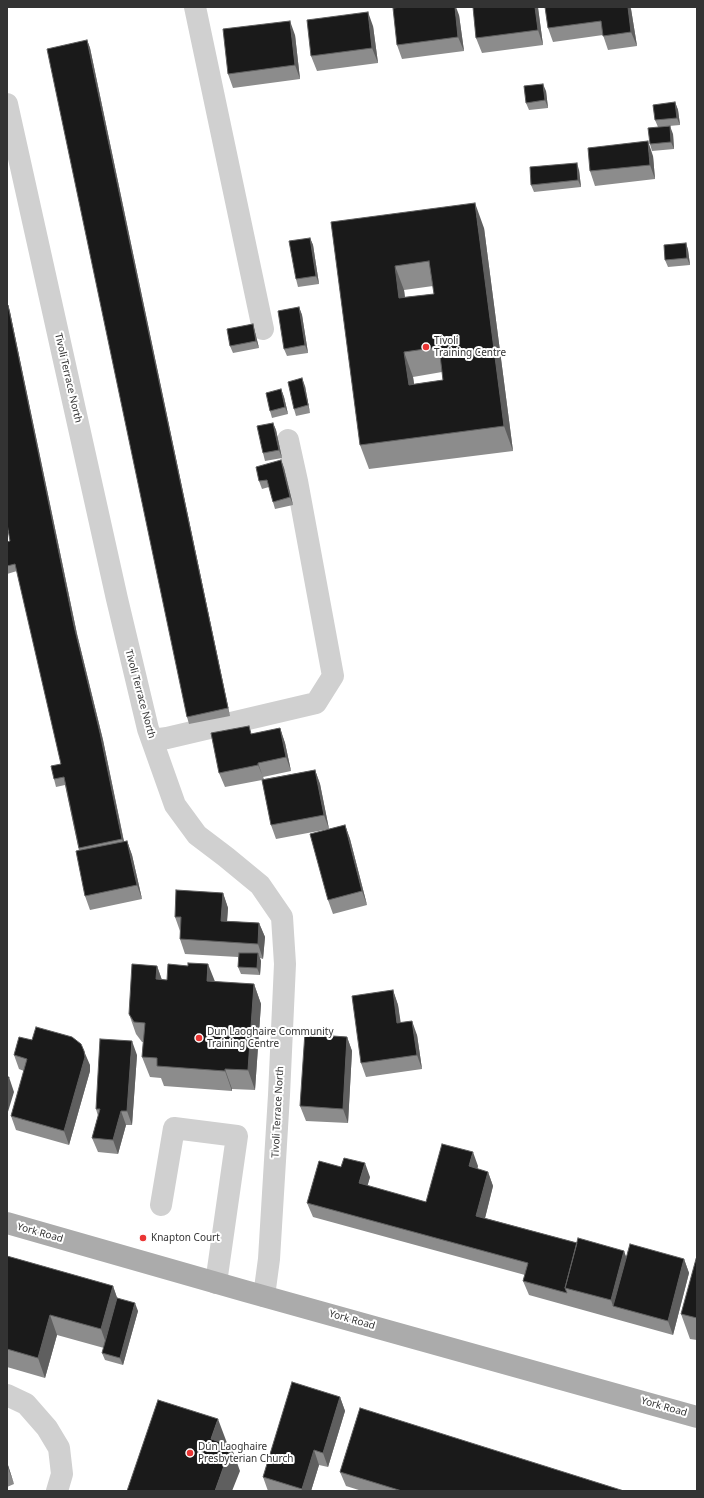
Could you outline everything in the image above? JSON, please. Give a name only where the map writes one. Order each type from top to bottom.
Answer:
[{"type":"main road","name":"York Road","points":[[7,1223],[697,1417]]},
{"type":"street","points":[[195,7],[263,329]]},
{"type":"street","name":"Tivoli Terrace North","points":[[7,104],[116,599],[148,729],[175,805],[197,835],[260,885],[282,918],[285,964],[279,1095],[269,1259],[264,1296]]},
{"type":"street","points":[[152,740],[168,738],[316,703],[333,676],[288,440]]},
{"type":"street","points":[[161,1205],[174,1128],[237,1136],[216,1283]]},
{"type":"street","points":[[7,1395],[26,1404],[47,1428],[60,1448],[62,1474],[57,1491]]},
{"type":"building","points":[[455,7],[458,37],[397,45],[393,8]]},
{"type":"building","points":[[473,7],[535,7],[538,30],[476,38]]},
{"type":"building","points":[[545,7],[628,7],[631,32],[603,36],[601,21],[548,28]]},
{"type":"building","points":[[368,12],[372,48],[311,56],[307,20]]},
{"type":"building","points":[[290,21],[295,65],[228,74],[223,29]]},
{"type":"building","points":[[87,40],[228,708],[187,717],[47,49]]},
{"type":"building","points":[[543,84],[545,100],[526,103],[524,86]]},
{"type":"building","points":[[675,102],[677,118],[655,120],[653,105]]},
{"type":"building","points":[[670,126],[671,142],[650,144],[648,128]]},
{"type":"building","points":[[648,141],[650,165],[590,171],[588,148]]},
{"type":"building","points":[[577,163],[578,180],[531,185],[530,167]]},
{"type":"building","name":"Tivoli Training Centre","points":[[475,203],[504,426],[360,445],[331,222]],"holes":[[[429,261],[434,294],[399,298],[395,266]],[[439,347],[443,380],[409,385],[404,352]]]},
{"type":"building","points":[[310,238],[316,276],[296,279],[289,241]]},
{"type":"building","points":[[686,243],[687,258],[665,260],[664,245]]},
{"type":"building","points":[[7,305],[74,626],[100,733],[122,839],[79,848],[64,777],[54,779],[51,766],[61,764],[15,564],[7,566],[7,542],[10,541],[7,524]]},
{"type":"building","points":[[299,307],[305,345],[284,349],[278,311]]},
{"type":"building","points":[[253,324],[256,341],[230,346],[227,329]]},
{"type":"building","points":[[302,378],[308,405],[294,409],[288,382]]},
{"type":"building","points":[[281,389],[285,407],[270,411],[266,393]]},
{"type":"building","points":[[273,423],[279,450],[263,453],[257,426]]},
{"type":"building","points":[[281,460],[290,497],[273,502],[267,480],[259,481],[256,467]]},
{"type":"building","points":[[249,726],[251,734],[280,728],[286,757],[258,763],[258,765],[219,773],[211,733]]},
{"type":"building","points":[[315,770],[324,815],[271,825],[262,780]]},
{"type":"building","points":[[345,825],[362,891],[328,900],[310,834]]},
{"type":"building","points":[[127,841],[137,885],[85,896],[76,851]]},
{"type":"building","points":[[176,890],[223,893],[221,921],[259,923],[258,944],[180,939],[181,917],[175,917]]},
{"type":"building","points":[[239,953],[258,953],[257,968],[238,967]]},
{"type":"building","name":"Dun Laoghaire Community Training Centre","points":[[188,963],[208,964],[207,981],[254,984],[248,1070],[225,1069],[225,1071],[157,1066],[157,1058],[142,1057],[145,1023],[134,1022],[129,1014],[132,964],[157,966],[156,979],[167,980],[168,964],[188,966]]},
{"type":"building","points":[[393,990],[397,1023],[412,1021],[417,1055],[361,1063],[352,996]]},
{"type":"building","points":[[36,1027],[72,1037],[81,1044],[84,1051],[85,1057],[64,1131],[11,1116],[27,1059],[14,1055],[19,1037],[32,1040]]},
{"type":"building","points":[[305,1032],[333,1033],[333,1036],[347,1037],[343,1109],[300,1106]]},
{"type":"building","points":[[100,1039],[132,1041],[127,1111],[121,1111],[113,1140],[92,1138],[100,1109],[96,1109]]},
{"type":"building","points":[[442,1144],[473,1152],[469,1166],[488,1172],[476,1216],[577,1243],[565,1288],[567,1293],[523,1281],[528,1263],[307,1203],[319,1161],[341,1167],[344,1158],[365,1163],[359,1183],[426,1202]]},
{"type":"building","points":[[578,1238],[624,1251],[611,1300],[565,1288]]},
{"type":"building","points":[[630,1244],[684,1259],[668,1321],[613,1306]]},
{"type":"building","points":[[7,1256],[113,1286],[101,1329],[50,1315],[38,1358],[7,1349]]},
{"type":"building","points":[[696,1259],[697,1260],[697,1318],[681,1314]]},
{"type":"building","points":[[117,1298],[135,1303],[120,1358],[102,1353]]},
{"type":"building","points":[[292,1382],[340,1397],[323,1453],[314,1450],[302,1489],[263,1477]]},
{"type":"building","name":"Dún Laoghaire Presbyterian Church","points":[[158,1400],[218,1419],[211,1439],[231,1446],[215,1491],[127,1491]]},
{"type":"building","points":[[360,1408],[624,1491],[402,1491],[340,1472]]},
{"type":"place","name":"Tivoli Training Centre","points":[[426,347]]},
{"type":"place","name":"Dun Laoghaire Community Training Centre","points":[[199,1038]]},
{"type":"place","name":"Knapton Court","points":[[143,1238]]},
{"type":"place","name":"Dún Laoghaire Presbyterian Church","points":[[190,1453]]}]
